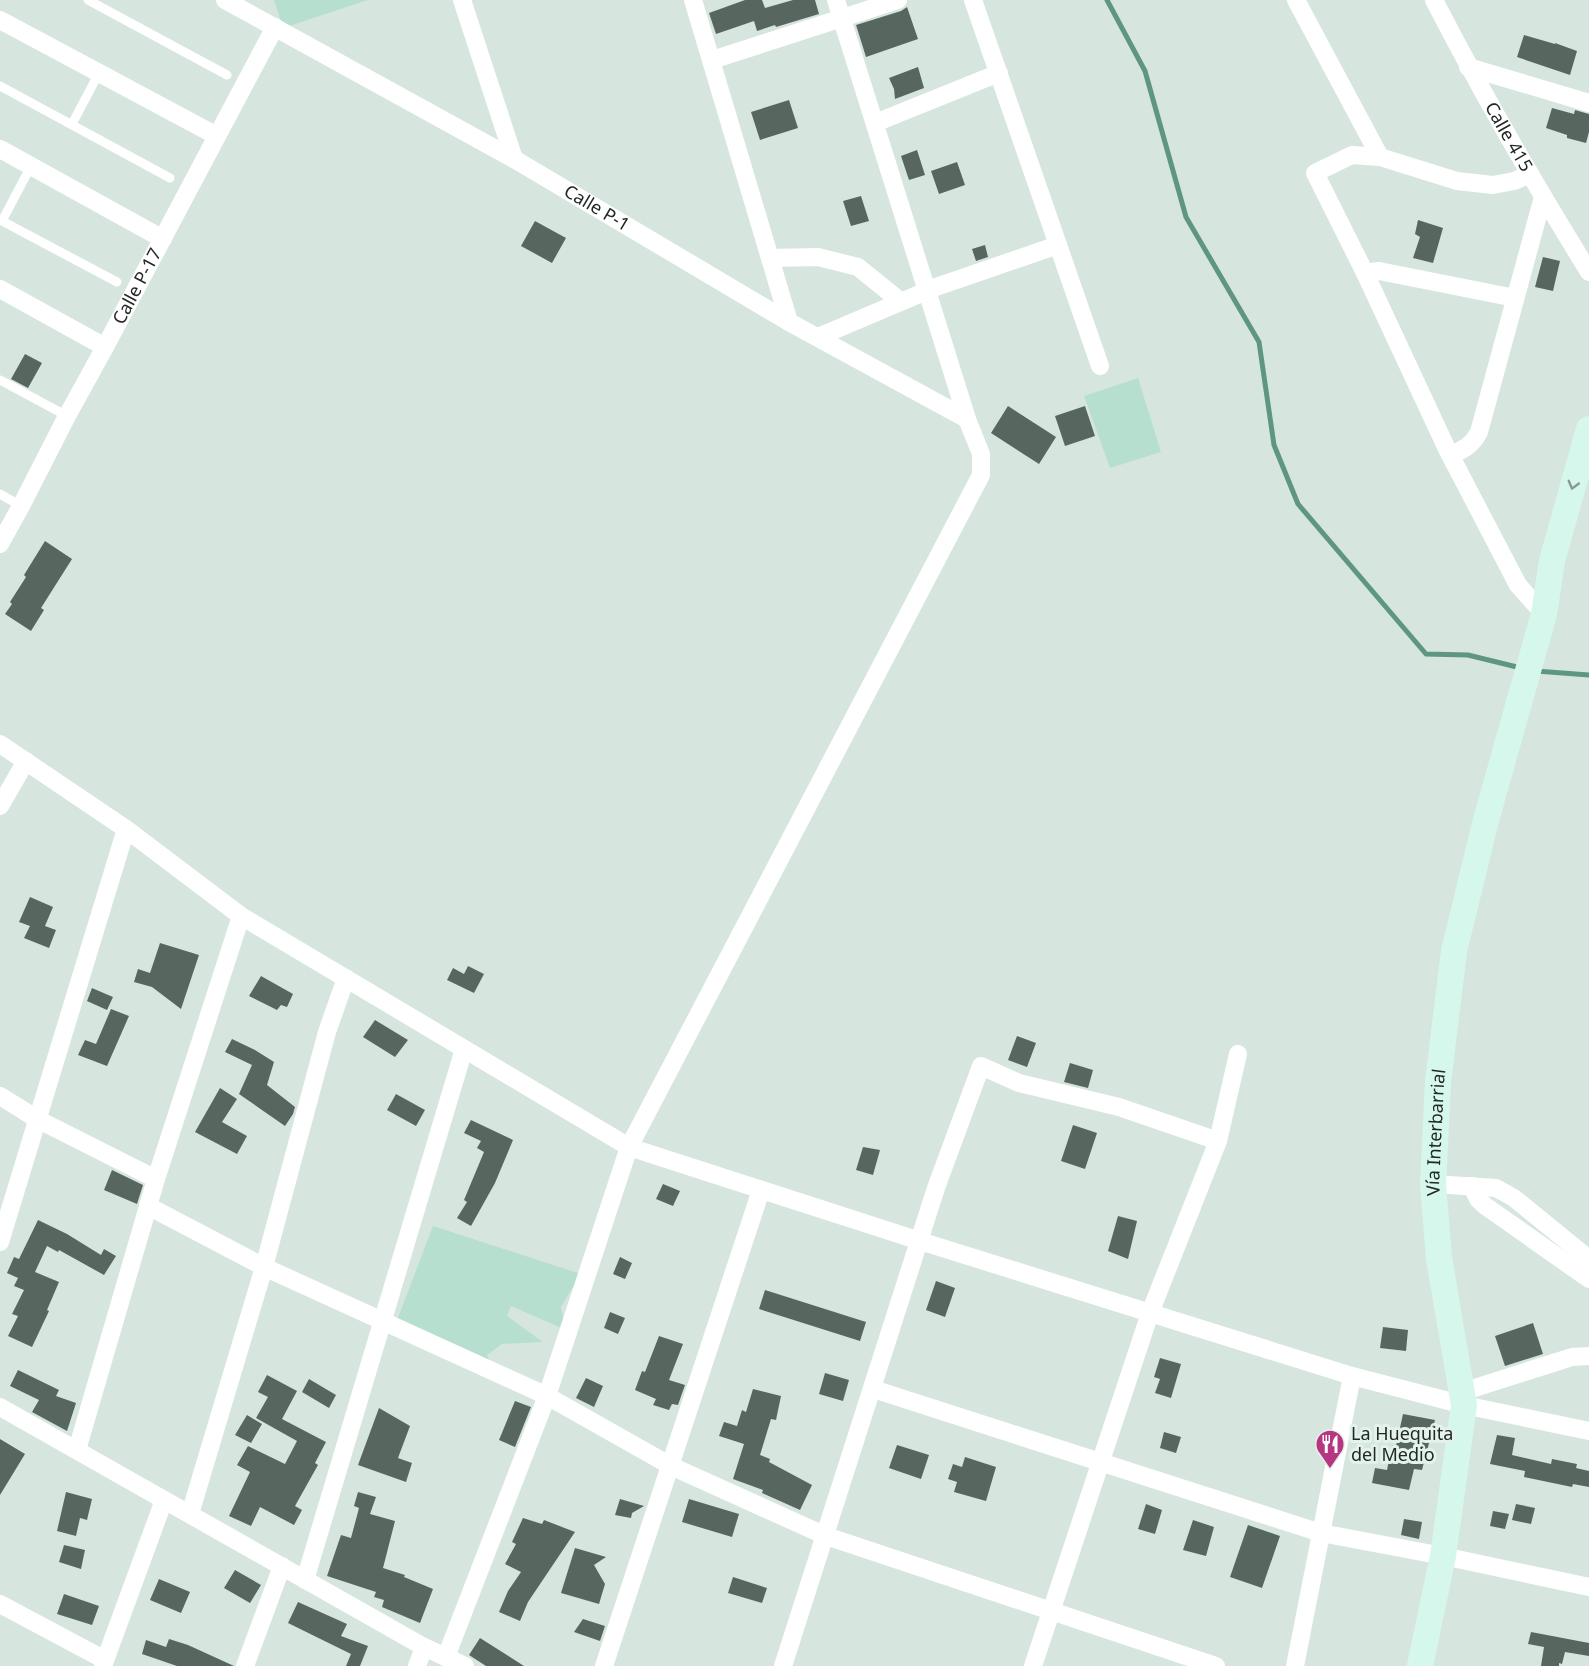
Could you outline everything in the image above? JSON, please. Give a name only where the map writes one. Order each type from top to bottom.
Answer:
[{"type":"main road","name":"Vía Interbarrial","points":[[1420,1666],[1443,1556],[1463,1398],[1439,1258],[1433,1184],[1438,1082],[1454,951],[1486,820],[1544,614],[1552,561],[1589,429]]},
{"type":"main road","name":"Vía Interbarrial","points":[[1544,614],[1569,565],[1589,495]]},
{"type":"street","name":"Calle P-1","points":[[225,0],[514,159],[789,322],[968,419]]},
{"type":"street","points":[[462,0],[514,159]]},
{"type":"street","points":[[693,0],[789,322]]},
{"type":"street","points":[[446,1658],[547,1396],[629,1147],[981,475],[981,454],[836,0]]},
{"type":"street","points":[[712,60],[898,0]]},
{"type":"street","points":[[974,0],[1100,366]]},
{"type":"street","points":[[1296,0],[1380,157]]},
{"type":"street","name":"Calle 415","points":[[1434,0],[1468,67],[1589,272]]},
{"type":"street","points":[[0,20],[217,136]]},
{"type":"street","name":"Calle P-17","points":[[0,544],[275,27]]},
{"type":"street","points":[[1468,67],[1589,103]]},
{"type":"street","points":[[875,123],[999,73]]},
{"type":"street","points":[[0,148],[163,239]]},
{"type":"street","points":[[1530,174],[1514,182],[1493,185],[1457,181],[1380,157],[1352,155],[1315,173],[1365,273],[1450,455],[1518,585],[1544,614]]},
{"type":"street","points":[[1450,455],[1464,450],[1479,432],[1543,197]]},
{"type":"street","points":[[818,337],[927,290],[1058,245]]},
{"type":"street","points":[[770,258],[818,257],[858,267],[900,301]]},
{"type":"street","points":[[1365,273],[1379,271],[1515,298]]},
{"type":"street","points":[[0,289],[105,347]]},
{"type":"street","points":[[0,744],[126,829],[241,916],[629,1147],[1352,1376],[1463,1398],[1589,1431]]},
{"type":"street","points":[[0,806],[26,761]]},
{"type":"street","points":[[0,1242],[126,829]]},
{"type":"street","points":[[76,1450],[156,1179],[241,916]]},
{"type":"street","points":[[190,1514],[264,1267],[327,1032],[346,978]]},
{"type":"street","points":[[305,1580],[464,1049]]},
{"type":"street","points":[[1033,1666],[1150,1313],[1218,1141],[1238,1054]]},
{"type":"street","points":[[783,1666],[936,1188],[981,1066],[1019,1083],[1119,1107],[1218,1141]]},
{"type":"street","points":[[0,1096],[37,1119],[156,1179]]},
{"type":"street","points":[[1433,1184],[1496,1188],[1589,1259]]},
{"type":"street","points":[[1472,1186],[1478,1199],[1484,1205],[1589,1279]]},
{"type":"street","points":[[604,1666],[761,1190]]},
{"type":"street","points":[[148,1206],[264,1267],[547,1396],[671,1466],[826,1536],[1216,1666]]},
{"type":"street","points":[[1463,1398],[1572,1357],[1589,1356]]},
{"type":"street","points":[[1295,1666],[1352,1376]]},
{"type":"street","points":[[873,1389],[1321,1533],[1589,1587]]},
{"type":"street","points":[[0,1407],[424,1647],[465,1666]]},
{"type":"street","points":[[0,1604],[104,1663],[164,1500]]},
{"type":"street","points":[[245,1666],[282,1566]]},
{"type":"street","points":[[417,1666],[424,1647]]},
{"type":"lane","points":[[88,0],[227,75]]},
{"type":"lane","points":[[72,124],[99,73]]},
{"type":"lane","points":[[0,86],[170,178]]},
{"type":"lane","points":[[31,166],[2,221],[117,282]]},
{"type":"lane","points":[[0,380],[67,416]]},
{"type":"lane","points":[[0,494],[21,506]]},
{"type":"green space","points":[[274,0],[368,0],[283,28]]},
{"type":"green space","points":[[1138,378],[1161,452],[1110,468],[1084,396]]},
{"type":"green space","points":[[433,1226],[581,1274],[561,1307],[566,1330],[511,1306],[507,1316],[543,1342],[502,1344],[487,1355],[491,1366],[396,1323]]},
{"type":"building","points":[[745,0],[762,0],[765,8],[793,0],[815,0],[819,14],[757,31],[754,21],[716,34],[709,13]]},
{"type":"building","points":[[907,7],[918,39],[866,57],[856,25]]},
{"type":"building","points":[[1524,35],[1577,51],[1570,75],[1517,57]]},
{"type":"building","points":[[918,67],[924,88],[895,99],[889,78]]},
{"type":"building","points":[[789,100],[798,128],[760,140],[751,112]]},
{"type":"building","points":[[1552,108],[1574,114],[1575,110],[1589,114],[1589,132],[1586,143],[1567,138],[1567,135],[1546,128]]},
{"type":"building","points":[[917,150],[925,175],[909,180],[901,156]]},
{"type":"building","points":[[957,162],[965,185],[939,194],[931,171]]},
{"type":"building","points":[[861,196],[869,221],[851,226],[843,201]]},
{"type":"building","points":[[1418,220],[1443,228],[1433,263],[1413,258],[1420,237],[1415,234]]},
{"type":"building","points":[[535,221],[566,238],[552,263],[521,246]]},
{"type":"building","points":[[985,245],[988,257],[976,261],[972,249]]},
{"type":"building","points":[[1543,257],[1560,261],[1553,291],[1535,287]]},
{"type":"building","points":[[25,354],[42,363],[28,388],[11,379]]},
{"type":"building","points":[[1008,406],[1056,437],[1039,464],[991,433]]},
{"type":"building","points":[[1085,406],[1095,436],[1065,446],[1055,416]]},
{"type":"building","points":[[45,541],[72,559],[41,608],[44,610],[31,631],[5,614],[26,577],[24,575]]},
{"type":"building","points":[[30,897],[53,907],[45,926],[56,930],[49,948],[24,938],[30,926],[19,922]]},
{"type":"building","points":[[160,943],[199,955],[181,1009],[152,987],[134,982],[138,969],[150,973]]},
{"type":"building","points":[[468,966],[484,974],[474,993],[447,980],[453,968],[464,974]]},
{"type":"building","points":[[261,976],[293,994],[287,1007],[281,1005],[277,1010],[249,996]]},
{"type":"building","points":[[92,988],[113,997],[107,1010],[87,1001]]},
{"type":"building","points":[[111,1009],[129,1016],[107,1066],[78,1055],[85,1040],[96,1044]]},
{"type":"building","points":[[375,1020],[408,1040],[395,1057],[363,1037]]},
{"type":"building","points":[[1017,1036],[1036,1043],[1027,1067],[1008,1060]]},
{"type":"building","points":[[232,1039],[274,1062],[267,1085],[295,1107],[285,1126],[239,1094],[252,1065],[225,1052]]},
{"type":"building","points":[[1070,1063],[1093,1070],[1088,1088],[1064,1082]]},
{"type":"building","points":[[220,1088],[237,1099],[222,1122],[247,1136],[237,1154],[195,1132]]},
{"type":"building","points":[[396,1094],[425,1110],[416,1126],[387,1110]]},
{"type":"building","points":[[471,1120],[513,1140],[495,1183],[471,1226],[457,1218],[467,1202],[464,1200],[484,1152],[477,1148],[481,1141],[464,1133]]},
{"type":"building","points":[[1073,1125],[1097,1133],[1085,1169],[1061,1161]]},
{"type":"building","points":[[863,1147],[880,1150],[873,1175],[856,1170]]},
{"type":"building","points":[[112,1170],[143,1185],[137,1204],[104,1190]]},
{"type":"building","points":[[663,1184],[680,1191],[673,1206],[656,1199]]},
{"type":"building","points":[[1118,1216],[1137,1221],[1128,1259],[1108,1251]]},
{"type":"building","points":[[38,1220],[67,1234],[101,1255],[104,1249],[116,1256],[104,1275],[59,1250],[58,1252],[47,1246],[35,1272],[59,1282],[47,1310],[49,1311],[32,1347],[8,1336],[18,1316],[12,1314],[24,1290],[14,1286],[18,1278],[7,1273],[14,1257],[19,1259]]},
{"type":"building","points":[[620,1257],[632,1263],[625,1279],[613,1274]]},
{"type":"building","points":[[936,1281],[955,1288],[945,1317],[926,1310]]},
{"type":"building","points":[[765,1290],[866,1322],[860,1341],[759,1309]]},
{"type":"building","points":[[610,1312],[625,1318],[618,1334],[604,1328]]},
{"type":"building","points":[[1533,1323],[1543,1354],[1505,1366],[1495,1336]]},
{"type":"building","points":[[1383,1327],[1408,1330],[1406,1351],[1380,1348]]},
{"type":"building","points":[[659,1336],[683,1344],[669,1380],[685,1385],[678,1405],[672,1404],[669,1410],[653,1405],[656,1399],[635,1390],[642,1371],[645,1372]]},
{"type":"building","points":[[1160,1358],[1181,1364],[1171,1398],[1155,1393],[1160,1379],[1154,1377]]},
{"type":"building","points":[[18,1370],[59,1390],[56,1396],[76,1403],[67,1431],[32,1412],[39,1400],[10,1386]]},
{"type":"building","points":[[825,1373],[849,1380],[843,1401],[819,1394]]},
{"type":"building","points":[[267,1375],[297,1391],[282,1419],[326,1442],[315,1463],[318,1465],[295,1506],[302,1510],[294,1525],[260,1507],[251,1526],[229,1516],[250,1472],[237,1465],[248,1446],[285,1464],[297,1441],[256,1418],[268,1397],[258,1392]]},
{"type":"building","points":[[586,1378],[603,1386],[594,1407],[576,1398]]},
{"type":"building","points":[[309,1379],[336,1395],[329,1408],[302,1392]]},
{"type":"building","points":[[753,1389],[781,1396],[776,1420],[771,1419],[760,1455],[812,1485],[800,1510],[762,1493],[763,1490],[733,1479],[744,1444],[719,1436],[724,1422],[737,1426],[742,1410],[746,1412]]},
{"type":"building","points":[[515,1401],[531,1407],[515,1447],[499,1440]]},
{"type":"building","points":[[379,1408],[410,1426],[398,1458],[412,1463],[406,1482],[358,1465]]},
{"type":"building","points":[[1403,1414],[1435,1420],[1422,1470],[1414,1469],[1409,1490],[1372,1483],[1375,1468],[1387,1470],[1392,1445],[1396,1446]]},
{"type":"building","points":[[247,1415],[262,1424],[251,1443],[235,1435]]},
{"type":"building","points":[[1164,1432],[1181,1437],[1176,1453],[1160,1448]]},
{"type":"building","points":[[1497,1435],[1515,1438],[1512,1455],[1551,1464],[1552,1459],[1577,1464],[1576,1468],[1589,1471],[1589,1487],[1573,1484],[1572,1487],[1524,1477],[1525,1471],[1490,1464]]},
{"type":"building","points":[[0,1439],[25,1454],[0,1495]]},
{"type":"building","points":[[897,1445],[929,1455],[921,1479],[889,1468]]},
{"type":"building","points":[[965,1457],[996,1467],[986,1501],[954,1492],[957,1482],[948,1479],[953,1464],[962,1467]]},
{"type":"building","points":[[66,1492],[92,1499],[87,1520],[80,1518],[76,1536],[57,1531]]},
{"type":"building","points":[[358,1492],[376,1497],[370,1514],[395,1521],[383,1568],[405,1575],[404,1577],[433,1589],[420,1623],[382,1607],[384,1600],[374,1597],[376,1592],[327,1576],[341,1535],[351,1538],[359,1508],[354,1506]]},
{"type":"building","points":[[620,1499],[644,1506],[632,1513],[631,1518],[615,1515]]},
{"type":"building","points":[[689,1499],[739,1514],[732,1537],[682,1522]]},
{"type":"building","points":[[1146,1504],[1162,1510],[1155,1534],[1138,1529]]},
{"type":"building","points":[[1516,1504],[1535,1508],[1531,1524],[1512,1520]]},
{"type":"building","points":[[1493,1511],[1509,1514],[1505,1529],[1490,1526]]},
{"type":"building","points":[[523,1518],[542,1524],[544,1520],[575,1532],[528,1602],[520,1621],[499,1612],[508,1591],[521,1572],[505,1564],[516,1544],[512,1542]]},
{"type":"building","points":[[1404,1519],[1422,1522],[1419,1539],[1401,1535]]},
{"type":"building","points":[[1193,1520],[1214,1527],[1206,1556],[1183,1550]]},
{"type":"building","points":[[1248,1525],[1280,1536],[1262,1588],[1230,1577]]},
{"type":"building","points":[[64,1545],[85,1550],[81,1569],[59,1562]]},
{"type":"building","points":[[575,1548],[606,1557],[594,1565],[605,1584],[599,1604],[561,1593]]},
{"type":"building","points":[[235,1570],[261,1585],[250,1603],[224,1588]]},
{"type":"building","points":[[733,1577],[767,1588],[762,1603],[728,1593]]},
{"type":"building","points":[[159,1579],[190,1592],[181,1613],[150,1600]]},
{"type":"building","points":[[64,1594],[99,1606],[92,1625],[57,1614]]},
{"type":"building","points":[[298,1602],[347,1624],[341,1636],[368,1646],[360,1666],[346,1666],[351,1654],[288,1623]]},
{"type":"building","points":[[583,1619],[605,1626],[600,1641],[574,1632]]},
{"type":"building","points":[[1531,1632],[1589,1643],[1589,1656],[1565,1652],[1562,1664],[1559,1663],[1559,1666],[1541,1666],[1544,1647],[1528,1644]]},
{"type":"building","points":[[480,1638],[524,1666],[486,1666],[469,1655]]},
{"type":"building","points":[[169,1639],[234,1666],[177,1666],[142,1654],[146,1640],[166,1647]]},
{"type":"waterway","points":[[1107,0],[1145,71],[1186,217],[1259,342],[1274,445],[1298,504],[1426,654],[1468,655],[1521,668]]},
{"type":"waterway","points":[[1536,671],[1589,675]]},
{"type":"place","name":"La Huequita del Medio","points":[[1330,1470]]}]
